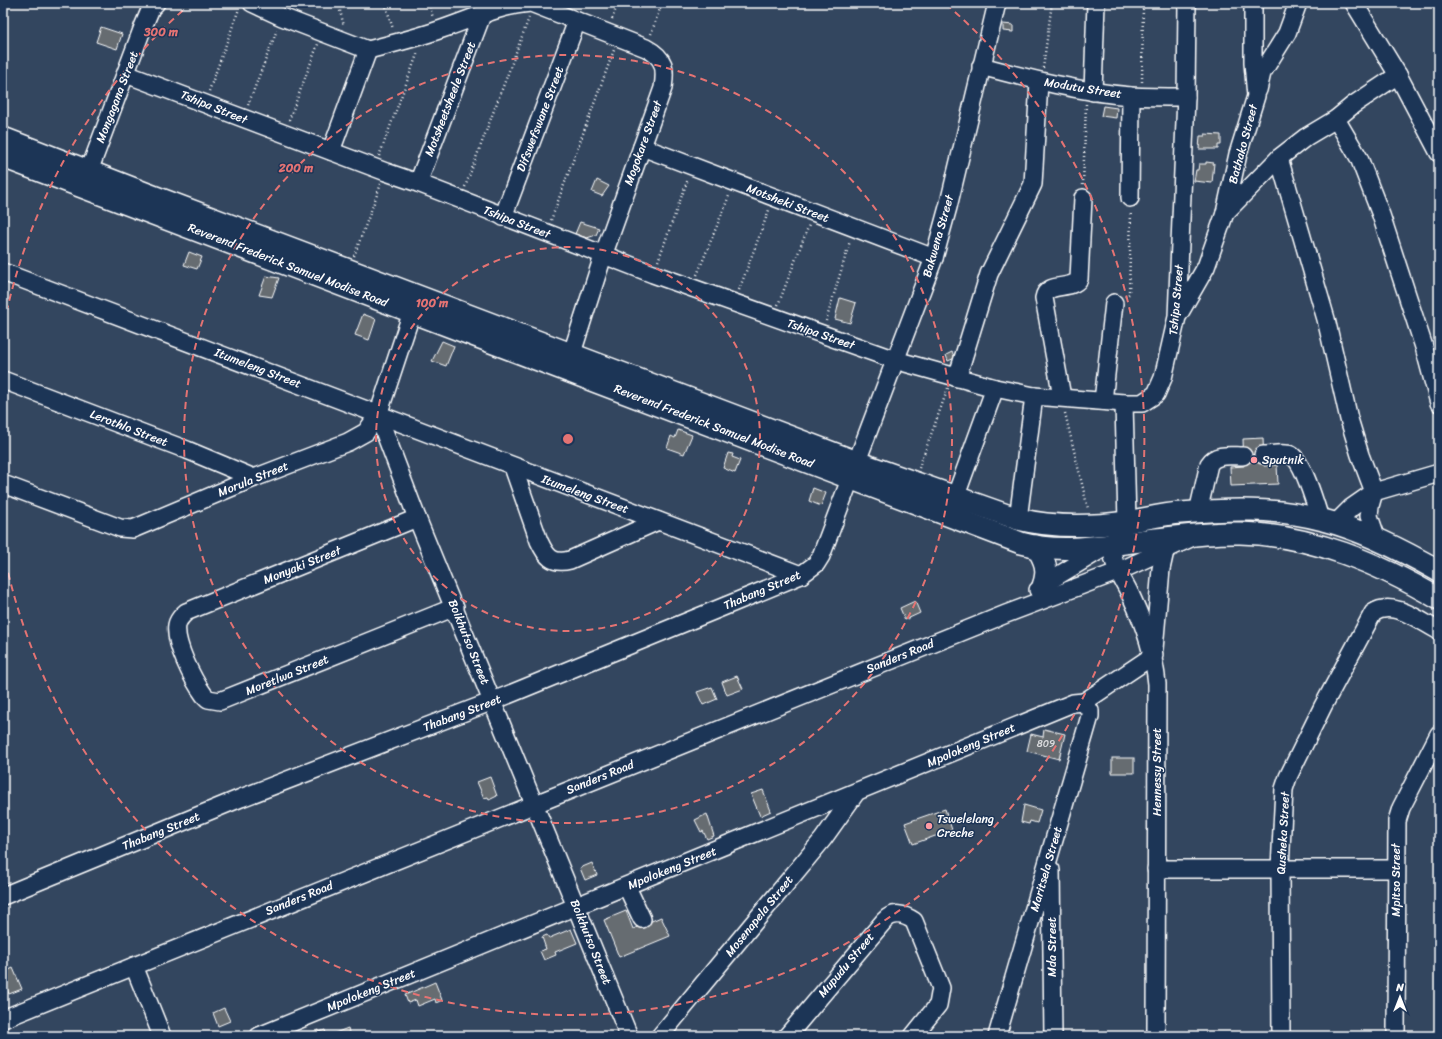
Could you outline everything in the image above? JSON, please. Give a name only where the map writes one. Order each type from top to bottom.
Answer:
[{"type":"main road","name":"Reverend Frederick Samuel Modise Road","points":[[3,138],[572,353],[854,471],[987,530],[1036,546],[1073,549],[1196,535],[1240,533],[1310,542],[1379,566],[1439,599]]},
{"type":"main road","name":"Reverend Frederick Samuel Modise Road","points":[[3,156],[412,312],[854,471],[913,483],[1018,519],[1039,524],[1063,526],[1127,522],[1179,513],[1246,509],[1282,512],[1328,521],[1377,539],[1439,571]]},
{"type":"main road","points":[[1036,546],[1047,572],[1043,586]]},
{"type":"street","name":"Mongagana Street","points":[[89,171],[143,27],[151,8],[156,3]]},
{"type":"street","points":[[252,3],[282,17],[368,50],[397,43],[482,15],[521,4],[539,4]]},
{"type":"street","name":"Bakwena Street","points":[[854,471],[934,258],[948,207],[997,3]]},
{"type":"street","points":[[1090,91],[1096,3]]},
{"type":"street","name":"Tshipa Street","points":[[126,74],[204,102],[242,119],[380,170],[418,182],[603,256],[773,318],[895,360],[995,388],[1034,396],[1142,403],[1156,394],[1163,378],[1177,317],[1186,97],[1187,3]]},
{"type":"street","name":"Bathako Street","points":[[1177,317],[1206,267],[1225,213],[1238,154],[1256,96],[1253,63],[1253,3]]},
{"type":"street","points":[[1256,96],[1262,73],[1287,33],[1298,3]]},
{"type":"street","points":[[1354,3],[1398,75],[1439,153]]},
{"type":"street","name":"Mogokare Street","points":[[539,4],[618,38],[655,52],[665,68],[663,88],[603,256],[572,353]]},
{"type":"street","name":"Motsheetsheele Street","points":[[418,182],[482,15]]},
{"type":"street","name":"Difswefswane Street","points":[[503,217],[577,21]]},
{"type":"street","points":[[331,151],[368,50]]},
{"type":"street","name":"Modutu Street","points":[[981,66],[1040,82],[1090,91],[1136,96],[1186,97]]},
{"type":"street","points":[[1225,213],[1279,158],[1306,137],[1336,119],[1353,105],[1398,75]]},
{"type":"street","points":[[955,377],[989,274],[1033,184],[1040,82]]},
{"type":"street","points":[[1130,198],[1136,96]]},
{"type":"street","points":[[1336,119],[1359,158],[1381,215],[1426,353],[1439,403]]},
{"type":"street","name":"Motsheki Street","points":[[642,147],[934,258]]},
{"type":"street","points":[[1279,158],[1326,319],[1349,418],[1360,455],[1374,492],[1369,516],[1377,539]]},
{"type":"street","points":[[1062,397],[1044,298],[1045,293],[1049,289],[1073,284],[1079,279],[1083,198]]},
{"type":"street","name":"Itumeleng Street","points":[[3,272],[513,467],[801,575]]},
{"type":"street","points":[[1103,401],[1114,303]]},
{"type":"street","points":[[378,415],[412,312]]},
{"type":"street","name":"Lerothlo Street","points":[[3,380],[187,450],[254,478]]},
{"type":"street","points":[[955,498],[995,388]]},
{"type":"street","points":[[1018,519],[1034,396]]},
{"type":"street","points":[[1006,614],[1043,586],[1111,544],[1127,522],[1124,403]]},
{"type":"street","name":"Morula Street","points":[[3,484],[120,528],[129,530],[138,528],[254,478],[361,436],[366,432],[378,415]]},
{"type":"street","name":"Boikhutso Street","points":[[378,415],[417,518],[455,607],[629,1036]]},
{"type":"street","points":[[1263,455],[1287,454],[1296,459],[1311,491],[1328,521],[1351,508],[1374,492],[1439,473]]},
{"type":"street","points":[[1198,512],[1208,464],[1218,456],[1243,456]]},
{"type":"street","name":"Itumeleng Street","points":[[513,467],[538,541],[544,552],[552,560],[560,562],[570,560],[658,521]]},
{"type":"street","name":"Thabang Street","points":[[3,896],[241,798],[493,701],[801,575],[816,564],[854,471]]},
{"type":"street","name":"Monyaki Street","points":[[186,612],[417,518]]},
{"type":"street","name":"Sanders Road","points":[[3,1019],[534,803],[1006,614],[1117,572],[1165,551],[1196,535]]},
{"type":"street","name":"Hennessy Street","points":[[1111,544],[1113,560],[1117,572],[1131,596],[1146,630],[1154,655],[1158,684],[1156,1036]]},
{"type":"street","points":[[1084,702],[1154,655],[1161,569],[1165,551]]},
{"type":"street","name":"Moretlwa Street","points":[[186,612],[178,620],[177,626],[181,650],[204,695],[208,699],[220,701],[455,607]]},
{"type":"street","name":"Qusheka Street","points":[[1281,1036],[1280,869],[1282,801],[1288,777],[1370,617],[1382,608],[1393,608],[1439,631]]},
{"type":"street","name":"Mpolokeng Street","points":[[259,1036],[855,794],[1073,703],[1084,702]]},
{"type":"street","name":"Maritsela Street","points":[[997,1036],[1050,858],[1090,716],[1090,711],[1084,702]]},
{"type":"street","name":"Mpitso Street","points":[[1396,1036],[1396,830],[1399,814],[1439,734]]},
{"type":"street","name":"Mosenapela Street","points":[[660,1036],[823,839],[855,794]]},
{"type":"street","name":"Mda Street","points":[[1050,858],[1052,885],[1053,1036]]},
{"type":"street","points":[[1156,869],[1396,869]]},
{"type":"street","points":[[627,887],[642,919]]},
{"type":"street","name":"Mupudu Street","points":[[787,1036],[887,917],[899,914],[914,921],[941,988],[938,1005],[912,1036]]},
{"type":"street","points":[[134,966],[162,1036]]},
{"type":"path","points":[[204,102],[242,3]]},
{"type":"path","points":[[386,3],[397,43]]},
{"type":"path","points":[[646,48],[662,3]]},
{"type":"path","points":[[1040,82],[1052,3]]},
{"type":"path","points":[[1136,96],[1143,3]]},
{"type":"path","points":[[460,200],[539,4]]},
{"type":"path","points":[[242,119],[282,17]]},
{"type":"path","points":[[284,134],[322,33]]},
{"type":"path","points":[[349,269],[424,34]]},
{"type":"path","points":[[546,233],[618,38]]},
{"type":"path","points":[[1083,198],[1090,91]]},
{"type":"path","points":[[653,274],[693,166]]},
{"type":"path","points":[[692,288],[734,182]]},
{"type":"path","points":[[734,303],[774,197]]},
{"type":"path","points":[[1114,303],[1129,294],[1130,198]]},
{"type":"path","points":[[773,318],[813,212]]},
{"type":"path","points":[[822,335],[854,228]]},
{"type":"path","points":[[913,483],[955,377]]},
{"type":"path","points":[[1062,397],[1092,525]]},
{"type":"building","points":[[1003,24],[1013,25],[1013,32],[1003,31]]},
{"type":"building","points":[[101,27],[122,34],[117,49],[96,42]]},
{"type":"building","points":[[1103,106],[1117,108],[1116,118],[1101,116]]},
{"type":"building","points":[[1205,134],[1221,135],[1221,145],[1218,145],[1218,149],[1199,149],[1200,136],[1205,136]]},
{"type":"building","points":[[1206,162],[1214,163],[1212,183],[1194,181],[1199,164],[1206,164]]},
{"type":"building","points":[[597,180],[609,186],[602,196],[592,192]]},
{"type":"building","points":[[580,222],[599,228],[596,235],[587,238],[575,234]]},
{"type":"building","points":[[189,252],[202,257],[197,269],[184,265]]},
{"type":"building","points":[[266,276],[279,278],[272,297],[259,295]]},
{"type":"building","points":[[840,298],[856,303],[850,323],[835,319]]},
{"type":"building","points":[[363,314],[376,319],[369,340],[355,335]]},
{"type":"building","points":[[442,341],[454,346],[446,366],[432,361]]},
{"type":"building","points":[[952,352],[955,358],[948,361],[946,355]]},
{"type":"building","points":[[678,430],[692,435],[684,454],[667,448],[671,436],[675,438]]},
{"type":"building","name":"Sputnik","points":[[1263,438],[1264,466],[1277,465],[1278,484],[1231,486],[1230,467],[1244,466],[1243,439]]},
{"type":"building","points":[[728,453],[733,454],[732,457],[740,460],[735,473],[723,468]]},
{"type":"building","points":[[813,488],[826,493],[821,506],[809,501]]},
{"type":"building","points":[[915,601],[920,613],[905,620],[900,608]]},
{"type":"building","points":[[737,676],[743,689],[727,695],[722,682]]},
{"type":"building","points":[[712,687],[717,699],[703,705],[697,692]]},
{"type":"building","points":[[1044,729],[1065,734],[1059,759],[1027,751],[1031,734],[1043,737]]},
{"type":"building","points":[[1112,758],[1134,758],[1134,773],[1112,773]]},
{"type":"building","points":[[490,777],[497,796],[489,800],[488,797],[484,798],[477,782]]},
{"type":"building","points":[[763,790],[771,811],[760,816],[751,794]]},
{"type":"building","points":[[1024,805],[1041,810],[1037,823],[1030,821],[1029,824],[1021,822]]},
{"type":"building","name":"Tswelelang Creche","points":[[945,809],[952,830],[913,844],[905,823]]},
{"type":"building","points":[[707,814],[714,836],[707,839],[703,831],[701,832],[695,820]]},
{"type":"building","points":[[592,863],[597,875],[585,880],[580,868]]},
{"type":"building","points":[[626,911],[633,929],[661,917],[670,936],[619,957],[604,920]]},
{"type":"building","points":[[571,929],[577,943],[555,952],[556,955],[544,960],[540,951],[546,949],[542,937],[547,935],[549,938]]},
{"type":"building","points":[[13,968],[22,989],[9,994],[3,979],[3,973]]},
{"type":"building","points":[[435,982],[442,1000],[436,1003],[435,999],[418,1006],[416,1000],[408,1003],[405,995]]},
{"type":"building","points":[[224,1008],[230,1021],[218,1026],[213,1013]]},
{"type":"building","points":[[348,1028],[350,1036],[336,1036],[335,1033]]},
{"type":"building","points":[[319,1030],[319,1032],[325,1030],[327,1036],[310,1036],[309,1034]]},
{"type":"place","name":"Sputnik","points":[[1254,460]]},
{"type":"place","name":"Tswelelang Creche","points":[[929,826]]}]
